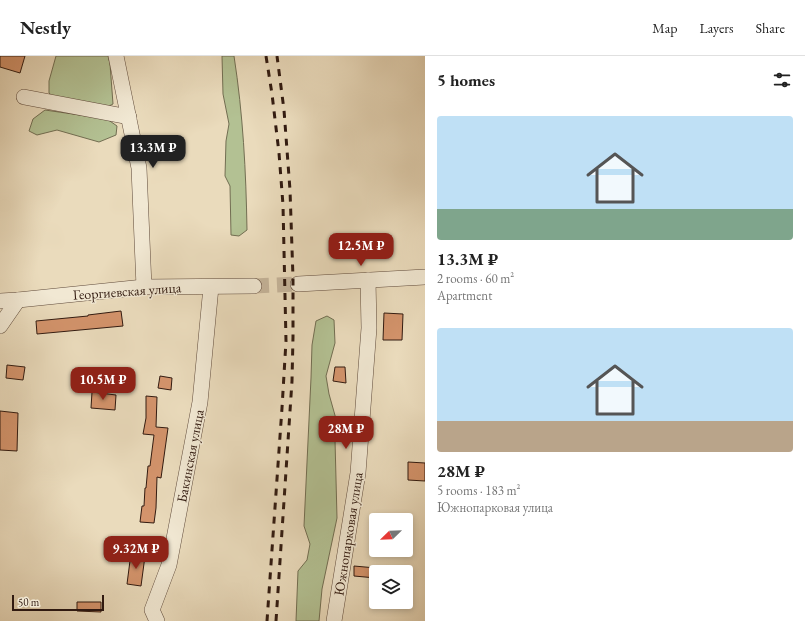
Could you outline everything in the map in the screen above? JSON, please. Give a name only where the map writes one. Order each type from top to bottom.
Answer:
[{"type":"street","points":[[116,56],[139,168],[144,287]]},
{"type":"street","points":[[24,97],[129,117]]},
{"type":"street","points":[[298,284],[425,277]]},
{"type":"street","name":"Южнопарковая улица","points":[[334,621],[358,473],[369,328],[368,280]]},
{"type":"street","name":"Георгиевская улица","points":[[0,301],[144,287],[254,286]]},
{"type":"street","name":"Бакинская улица","points":[[157,621],[152,610],[169,565],[200,402],[211,287]]},
{"type":"street","points":[[0,326],[18,300]]},
{"type":"green space","points":[[56,56],[108,56],[113,104],[107,107],[56,99],[49,93],[49,81]]},
{"type":"green space","points":[[222,56],[234,56],[242,121],[247,230],[239,236],[231,235],[230,186],[225,176],[226,141],[229,124],[223,94]]},
{"type":"green space","points":[[45,110],[107,119],[117,126],[116,135],[99,142],[57,130],[37,135],[29,131],[33,119]]},
{"type":"green space","points":[[327,316],[334,320],[335,343],[326,376],[336,419],[335,440],[337,518],[322,589],[319,621],[296,621],[298,571],[307,560],[310,544],[304,526],[312,345],[316,321]]},
{"type":"building","points":[[0,56],[25,56],[20,73],[0,67]]},
{"type":"building","points":[[121,311],[123,326],[37,334],[36,321]]},
{"type":"building","points":[[384,313],[403,314],[402,340],[383,340]]},
{"type":"building","points":[[7,365],[25,367],[23,380],[6,378]]},
{"type":"building","points":[[335,367],[345,367],[346,383],[333,381]]},
{"type":"building","points":[[160,376],[172,378],[171,390],[158,388]]},
{"type":"building","points":[[92,392],[116,395],[115,410],[91,408]]},
{"type":"building","points":[[146,396],[157,397],[156,427],[168,428],[161,478],[157,477],[154,523],[140,522],[142,506],[144,506],[148,466],[150,466],[154,435],[143,434],[146,418]]},
{"type":"building","points":[[0,411],[18,413],[17,451],[0,450]]},
{"type":"building","points":[[408,462],[425,463],[425,481],[408,480]]},
{"type":"building","points":[[131,553],[145,556],[141,586],[127,584]]},
{"type":"building","points":[[354,566],[369,567],[369,577],[354,576]]},
{"type":"building","points":[[77,602],[101,602],[101,612],[77,611]]},
{"type":"tunnel","points":[[254,286],[298,284]]},
{"type":"railway","points":[[266,56],[279,153],[283,205],[286,341],[267,621]]},
{"type":"railway","points":[[276,621],[292,381],[293,337],[293,278],[290,190],[284,110],[277,56]]}]
